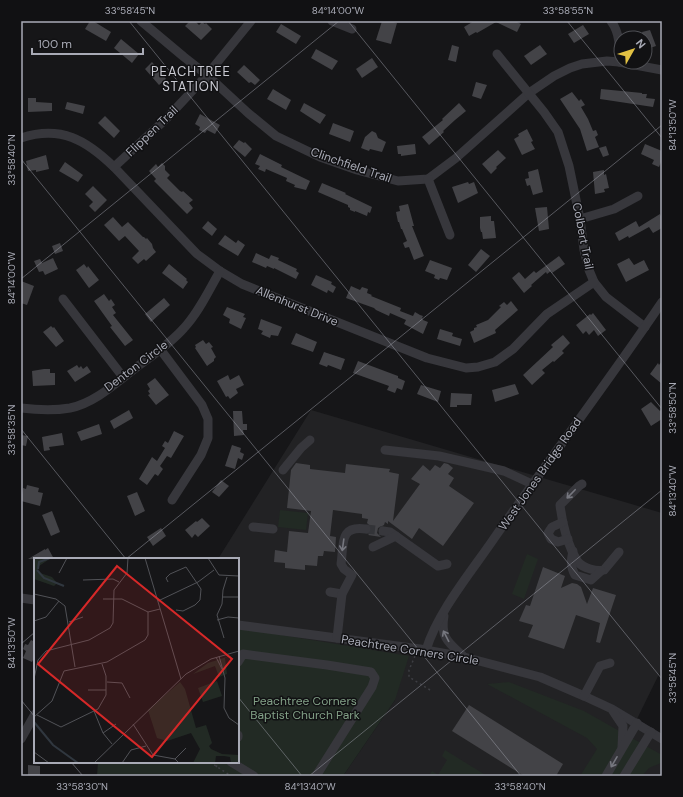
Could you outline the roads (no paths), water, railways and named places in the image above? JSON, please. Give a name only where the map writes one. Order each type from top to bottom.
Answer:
[{"type":"street","name":"Clinchfield Trail","points":[[140,21],[207,75],[248,113],[276,136],[320,157],[398,182],[428,179]]},
{"type":"street","name":"Flippen Trail","points":[[114,167],[166,119],[207,75],[252,21]]},
{"type":"street","points":[[332,21],[352,29]]},
{"type":"street","points":[[611,21],[616,30]]},
{"type":"street","name":"Colbert Trail","points":[[497,54],[558,132],[569,166],[580,219],[588,270],[594,282],[606,297],[645,327]]},
{"type":"street","points":[[450,235],[428,179],[456,158],[529,93],[554,76],[582,64],[613,61]]},
{"type":"street","name":"Allenhurst Drive","points":[[21,138],[35,133],[61,134],[83,142],[114,167],[197,254],[220,271],[242,284],[428,358],[466,368],[478,367],[495,362],[513,349],[547,314],[594,282]]},
{"type":"street","points":[[580,219],[614,209],[638,196]]},
{"type":"street","name":"Denton Circle","points":[[21,408],[39,410],[70,408],[89,401],[160,349],[184,328],[220,271]]},
{"type":"street","points":[[62,299],[123,377]]},
{"type":"street","name":"West Jones Bridge Road","points":[[426,650],[431,634],[445,609],[662,302]]},
{"type":"street","points":[[160,349],[202,405],[208,419],[208,438],[201,455],[172,500]]},
{"type":"street","points":[[283,470],[301,448],[310,440]]},
{"type":"street","points":[[385,450],[439,456],[504,471],[532,484]]},
{"type":"street","points":[[500,480],[504,471]]},
{"type":"street","points":[[582,484],[560,505],[568,540],[579,563],[594,570],[602,571],[619,552]]},
{"type":"street","points":[[563,522],[552,527],[548,533],[551,539],[558,542],[568,540]]},
{"type":"street","points":[[253,528],[272,529]]},
{"type":"street","points":[[337,638],[342,594],[352,574],[344,569],[341,564],[345,534],[350,529],[366,529]]},
{"type":"street","points":[[383,531],[390,532],[438,566],[447,564]]},
{"type":"street","points":[[373,547],[396,536]]},
{"type":"street","points":[[330,592],[342,594]]},
{"type":"street","points":[[21,598],[34,600]]},
{"type":"street","points":[[445,609],[442,628],[445,637],[464,657]]},
{"type":"street","name":"Peachtree Corners Circle","points":[[239,625],[426,650],[464,657],[540,677],[612,710],[637,723],[662,739]]},
{"type":"street","points":[[239,660],[243,654],[371,672],[375,678],[372,687],[316,776]]},
{"type":"street","points":[[584,696],[600,666],[610,663]]},
{"type":"street","points":[[612,710],[623,726],[622,749]]},
{"type":"street","points":[[22,733],[34,715]]},
{"type":"street","points":[[606,776],[637,723]]},
{"type":"street","points":[[624,776],[651,732]]},
{"type":"street","points":[[233,763],[254,776]]},
{"type":"tunnel","points":[[366,529],[383,531]]},
{"type":"district","name":"PEACHTREE STATION","points":[[191,78]]},
{"type":"park label","name":"Peachtree Corners Baptist Church Park","points":[[305,708]]}]
